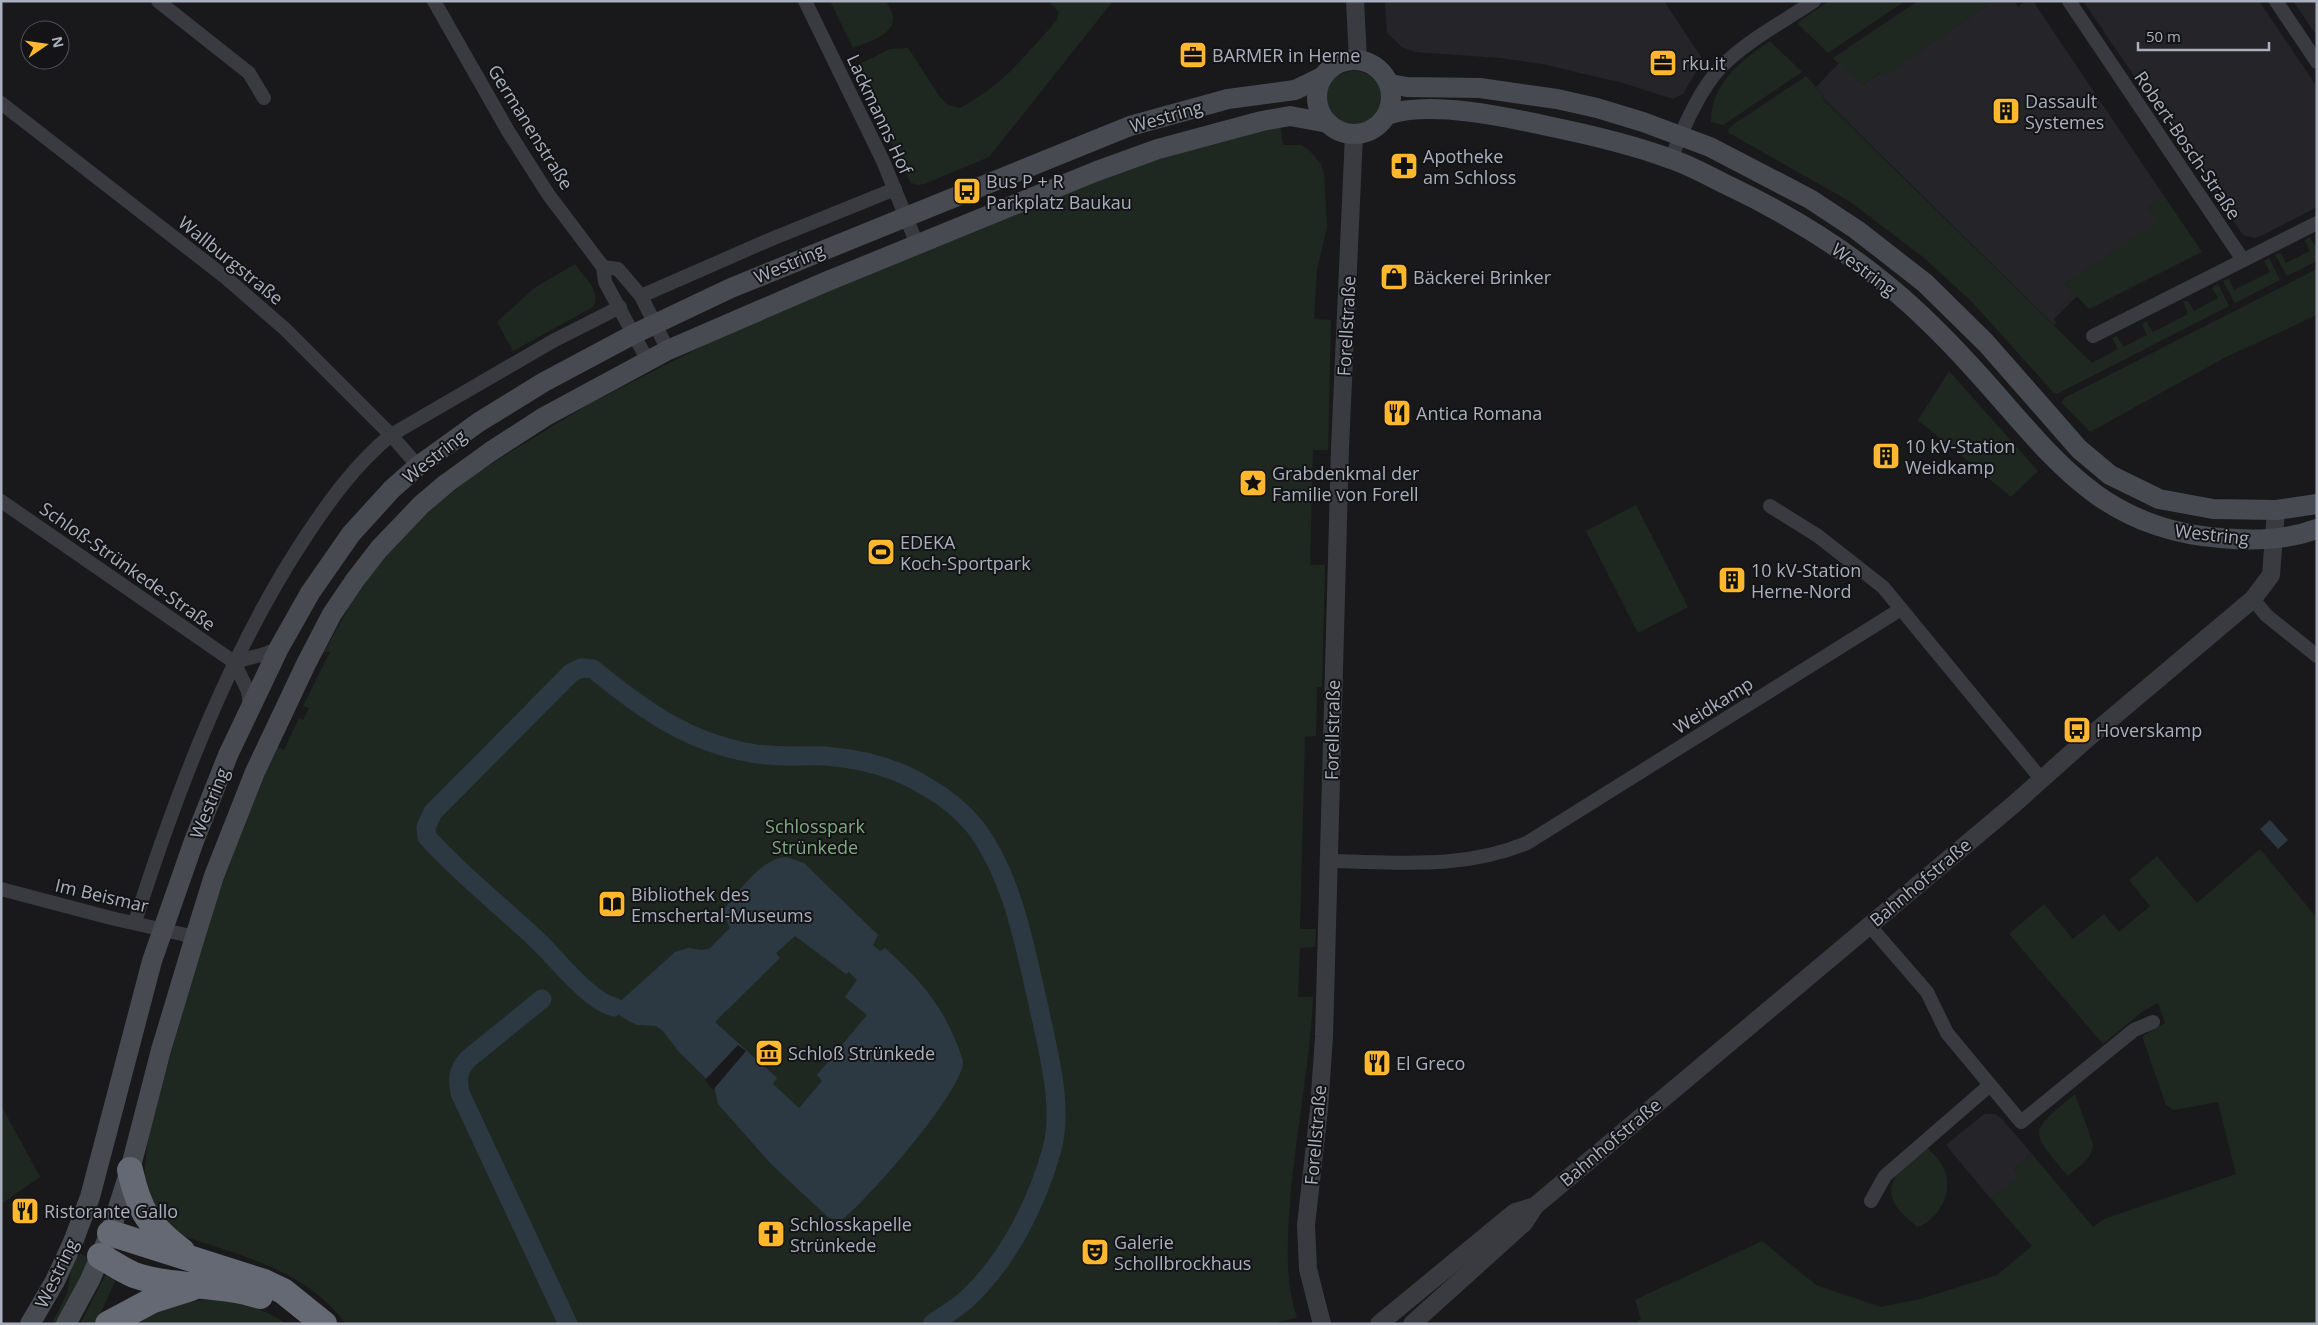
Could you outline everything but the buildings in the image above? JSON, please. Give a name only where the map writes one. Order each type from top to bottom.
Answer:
[{"type":"highway","points":[[130,1170],[137,1196],[152,1225],[162,1236],[193,1259]]},
{"type":"highway","points":[[105,1244],[193,1259],[283,1290],[324,1324]]},
{"type":"highway","points":[[105,1244],[135,1275],[163,1282],[254,1294],[286,1308],[308,1324]]},
{"type":"highway","points":[[108,1324],[153,1300],[199,1286]]},
{"type":"main road","points":[[1348,59],[1358,59],[1378,67],[1390,84],[1392,94],[1387,115],[1373,129],[1354,134],[1344,133],[1328,123],[1320,113],[1317,101],[1318,88],[1322,77],[1338,63],[1348,59]]},
{"type":"main road","name":"Westring","points":[[30,1324],[55,1281],[81,1222],[95,1180],[163,928],[204,816],[250,708],[279,648],[332,558],[365,518],[418,466],[479,422],[544,382],[655,323],[730,288],[1130,126],[1228,99],[1295,90],[1322,77]]},
{"type":"main road","name":"Westring","points":[[1390,84],[1406,87],[1480,88],[1557,99],[1597,108],[1680,135],[1710,147],[1810,199],[1857,230],[1925,283],[1961,317],[2079,449],[2110,474],[2159,499],[2213,509],[2276,510],[2317,504]]},
{"type":"main road","name":"Westring","points":[[1387,115],[1421,109],[1505,118],[1581,132],[1671,159],[1764,203],[1793,219],[1844,252],[1878,277],[1945,338],[2044,450],[2093,493],[2121,510],[2178,533],[2237,540],[2274,538]]},
{"type":"main road","name":"Westring","points":[[66,1324],[90,1280],[105,1244],[130,1170],[161,1050],[214,876],[255,772],[328,622],[367,564],[399,527],[454,478],[544,417],[668,350],[916,244],[1097,171],[1158,149],[1262,121],[1290,116],[1328,123]]},
{"type":"main road","points":[[2274,538],[2317,529]]},
{"type":"main road","points":[[81,1222],[105,1244]]},
{"type":"main road","points":[[73,1242],[105,1244]]},
{"type":"street","points":[[158,1],[249,73],[264,98]]},
{"type":"street","name":"Germanenstraße","points":[[434,1],[513,139],[548,194],[603,267],[604,282],[620,307],[648,361]]},
{"type":"street","name":"Lackmanns Hof","points":[[805,1],[895,189],[916,244]]},
{"type":"street","points":[[1354,1],[1358,59]]},
{"type":"street","points":[[1671,159],[1680,135],[1709,83],[1720,68],[1747,46],[1814,1]]},
{"type":"street","name":"Robert-Bosch-Straße","points":[[2069,1],[2243,260]]},
{"type":"street","points":[[2276,1],[2317,62]]},
{"type":"street","name":"Wallburgstraße","points":[[1,103],[225,277],[285,328],[391,435],[418,466]]},
{"type":"street","name":"Forellstraße","points":[[1322,1324],[1308,1269],[1306,1225],[1319,1109],[1324,1037],[1340,448],[1354,134]]},
{"type":"street","name":"Westring","points":[[641,296],[769,240],[895,189]]},
{"type":"street","points":[[2093,336],[2317,223]]},
{"type":"street","name":"Germanenstraße","points":[[603,267],[618,270],[641,296],[668,350]]},
{"type":"street","name":"Westring","points":[[136,922],[180,796],[234,662],[286,565],[318,518],[368,454],[391,435],[552,341],[620,307]]},
{"type":"street","name":"Schloß-Strünkede-Straße","points":[[1,501],[234,662],[248,691],[250,708]]},
{"type":"street","points":[[1770,506],[1818,536],[1883,587],[2042,780]]},
{"type":"street","name":"Bahnhofstraße","points":[[1412,1324],[1524,1223],[1535,1206],[2042,780],[2088,738],[2253,599],[2271,575],[2276,510]]},
{"type":"street","points":[[2253,599],[2266,615],[2317,656]]},
{"type":"street","name":"Weidkamp","points":[[1328,861],[1448,863],[1484,858],[1527,843],[1901,609]]},
{"type":"street","points":[[234,662],[265,654],[279,648]]},
{"type":"street","name":"Im Beismar","points":[[1,889],[111,918],[163,928],[195,937]]},
{"type":"street","points":[[1869,925],[1927,992],[1947,1034],[2021,1122],[2134,1030],[2153,1022]]},
{"type":"street","points":[[1871,1201],[1885,1176],[1990,1085]]},
{"type":"street","name":"Bahnhofstraße","points":[[1379,1324],[1515,1212],[1535,1206]]},
{"type":"shaded area","points":[[1385,1],[1664,1],[1703,60],[1683,94],[1673,99],[1623,83],[1542,64],[1500,58],[1415,52],[1402,47],[1387,33]]},
{"type":"shaded area","points":[[1994,1],[2015,1],[2018,7],[2026,1],[2033,1],[2164,196],[2148,208],[2157,221],[2065,284],[2077,296],[2054,319],[2057,323],[2054,325],[1822,97],[1824,96],[1816,87],[1839,63],[1862,85],[1883,71],[1886,74]]},
{"type":"shaded area","points":[[2083,1],[2259,1],[2317,87],[2317,207],[2263,235],[2255,238],[2243,235]]},
{"type":"shaded area","points":[[2293,1],[2317,1],[2317,36]]},
{"type":"shaded area","points":[[2270,820],[2288,840],[2278,849],[2260,829]]},
{"type":"shaded area","points":[[786,857],[804,863],[878,935],[873,945],[880,951],[885,948],[911,973],[933,999],[950,1027],[963,1061],[959,1075],[948,1095],[913,1144],[872,1191],[842,1220],[829,1218],[772,1165],[718,1104],[714,1086],[679,1052],[663,1031],[656,1026],[637,1025],[616,1013],[614,1007],[675,952],[688,948],[709,949],[730,928],[724,914],[724,909],[751,877],[768,863]],"holes":[[[795,936],[846,974],[849,972],[857,980],[845,997],[867,1015],[817,1075],[822,1081],[799,1108],[773,1084],[777,1078],[715,1022],[780,958],[776,953]]]},
{"type":"shaded area","points":[[1984,1114],[1995,1114],[2001,1118],[2032,1154],[2014,1169],[2019,1176],[1991,1199],[1946,1145]]},
{"type":"green space","points":[[830,1],[886,1],[893,16],[893,23],[879,37],[853,48]]},
{"type":"green space","points":[[1048,1],[1113,1],[989,157],[924,184],[911,183],[862,85],[860,64],[890,49],[908,48],[940,97],[948,105],[960,108],[975,100],[1001,80],[1057,20],[1059,12]]},
{"type":"green space","points":[[1829,1],[1905,1],[1828,53],[1797,23]]},
{"type":"green space","points":[[1918,1],[1994,1],[1885,75],[1882,71],[1862,85],[1833,58]]},
{"type":"green space","points":[[1770,41],[1802,72],[1723,125],[1711,122],[1712,108],[1716,96],[1730,74],[1749,56]]},
{"type":"green space","points":[[1354,71],[1374,79],[1382,99],[1374,119],[1354,127],[1334,119],[1326,99],[1334,79]]},
{"type":"green space","points":[[1806,76],[1824,96],[1822,98],[2092,363],[2118,349],[2112,338],[2117,336],[2123,347],[2147,335],[2142,324],[2146,321],[2153,332],[2188,314],[2183,301],[2188,301],[2194,311],[2218,298],[2212,288],[2218,284],[2229,306],[2057,394],[2054,393],[1971,301],[1923,257],[1849,201],[1729,133],[1728,129],[1734,124]]},
{"type":"green space","name":"Schlosspark Strünkede","points":[[1280,122],[1283,145],[1301,145],[1309,150],[1321,164],[1324,173],[1327,227],[1317,269],[1314,319],[1331,320],[1328,450],[1313,450],[1310,565],[1325,565],[1322,687],[1317,687],[1316,736],[1305,737],[1300,929],[1316,929],[1315,947],[1300,948],[1298,997],[1313,997],[1309,1052],[1294,1162],[1288,1230],[1289,1281],[1297,1318],[1278,1322],[1279,1324],[346,1324],[329,1305],[310,1289],[290,1276],[246,1257],[175,1233],[162,1225],[144,1178],[148,1137],[195,966],[223,881],[276,746],[284,750],[299,718],[303,720],[309,708],[303,706],[330,652],[324,652],[349,607],[375,569],[398,542],[436,505],[478,472],[589,404],[732,331],[1130,168]]},
{"type":"green space","points":[[2164,196],[2202,252],[2089,309],[2065,284],[2156,221],[2148,208]]},
{"type":"green space","points":[[2309,237],[2317,248],[2317,261],[2287,276],[2275,254],[2281,253],[2286,263],[2310,251],[2305,241]]},
{"type":"green space","points":[[2269,258],[2280,280],[2235,303],[2223,281],[2229,279],[2234,290],[2270,272],[2264,261]]},
{"type":"green space","points":[[575,264],[594,290],[595,301],[593,307],[513,351],[497,322],[534,288]]},
{"type":"green space","points":[[2317,269],[2317,315],[2224,358],[2090,432],[2062,403],[2064,398]]},
{"type":"green space","points":[[1949,371],[2038,471],[2011,497],[1918,420]]},
{"type":"green space","points":[[1636,505],[1688,607],[1638,633],[1586,531]]},
{"type":"green space","points":[[2260,849],[2317,918],[2317,1324],[1635,1324],[1641,1319],[1635,1300],[1762,1241],[1816,1285],[1881,1307],[1920,1299],[1997,1275],[2032,1246],[1991,1199],[2018,1176],[2014,1169],[2032,1154],[2093,1227],[2104,1219],[2236,1174],[2218,1102],[2174,1110],[2166,1105],[2143,1039],[2143,1036],[2165,1023],[2158,1003],[2143,1011],[2103,1044],[2009,934],[2044,904],[2073,939],[2104,914],[2119,932],[2150,906],[2129,880],[2157,856],[2197,903]]},
{"type":"green space","points":[[2075,1094],[2093,1144],[2088,1158],[2068,1176],[2046,1149],[2039,1132],[2049,1117]]},
{"type":"green space","points":[[1,1105],[40,1177],[1,1204]]},
{"type":"green space","points":[[1927,1147],[1941,1163],[1946,1174],[1946,1193],[1939,1210],[1933,1218],[1917,1227],[1895,1204],[1892,1187],[1900,1171]]},
{"type":"green space","points":[[81,1254],[87,1257],[84,1272],[55,1324],[51,1324],[68,1290],[74,1262]]},
{"type":"green space","points":[[106,1274],[117,1277],[98,1319],[92,1324],[80,1324]]},
{"type":"green space","points":[[211,1299],[250,1307],[278,1318],[287,1324],[131,1324],[170,1307]]},
{"type":"pier","points":[[738,1045],[746,1051],[713,1090],[705,1080]]},
{"type":"waterway","points":[[614,1007],[594,997],[584,988],[536,939],[466,877],[427,837],[426,827],[433,812],[571,673],[581,668],[593,669],[629,697],[666,722],[706,741],[728,748],[770,755],[839,757],[891,769],[934,791],[965,816],[989,847],[1016,912],[1050,1057],[1055,1096],[1055,1132],[1052,1149],[1038,1190],[1030,1210],[1009,1248],[983,1283],[968,1298],[932,1324]]},
{"type":"waterway","points":[[542,999],[468,1059],[460,1071],[459,1083],[460,1093],[568,1324]]},
{"type":"place","name":"BARMER in Herne","points":[[1193,55]]},
{"type":"place","name":"rku.it","points":[[1663,63]]},
{"type":"place","name":"Dassault Systemes","points":[[2006,111]]},
{"type":"place","name":"Apotheke am Schloss","points":[[1404,166]]},
{"type":"place","name":"Bus P + R Parkplatz Baukau","points":[[967,191]]},
{"type":"place","name":"Bäckerei Brinker","points":[[1394,277]]},
{"type":"place","name":"Antica Romana","points":[[1397,413]]},
{"type":"place","name":"10 kV-Station Weidkamp","points":[[1886,456]]},
{"type":"place","name":"Grabdenkmal der Familie von Forell","points":[[1253,483]]},
{"type":"place","name":"EDEKA Koch-Sportpark","points":[[881,552]]},
{"type":"place","name":"10 kV-Station Herne-Nord","points":[[1732,580]]},
{"type":"place","name":"Hoverskamp","points":[[2077,730]]},
{"type":"place","name":"Bibliothek des Emschertal-Museums","points":[[612,904]]},
{"type":"place","name":"Schloß Strünkede","points":[[769,1053]]},
{"type":"place","name":"El Greco","points":[[1377,1063]]},
{"type":"place","name":"Ristorante Gallo","points":[[25,1211]]},
{"type":"place","name":"Schlosskapelle Strünkede","points":[[771,1234]]},
{"type":"place","name":"Galerie Schollbrockhaus","points":[[1095,1252]]}]
